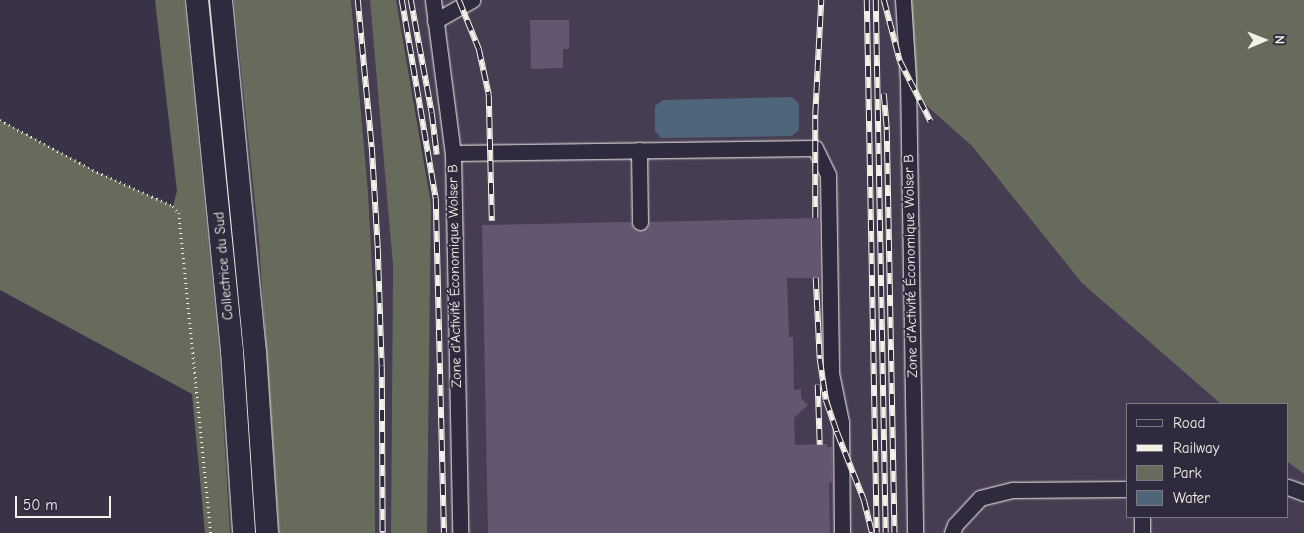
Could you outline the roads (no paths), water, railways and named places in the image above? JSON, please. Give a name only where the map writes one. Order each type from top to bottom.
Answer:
[{"type":"highway","name":"Collectrice du Sud","points":[[197,0],[232,351],[244,533]]},
{"type":"highway","name":"Collectrice du Sud","points":[[221,0],[255,352],[267,533]]},
{"type":"street","name":"Zone d'Activité Économique Wolser B","points":[[433,0],[453,153],[460,533]]},
{"type":"street","points":[[435,21],[472,0]]},
{"type":"street","name":"Zone d'Activité Économique Wolser B","points":[[903,0],[908,79],[916,533]]},
{"type":"street","points":[[453,153],[815,148],[828,176],[831,372],[841,422],[842,533]]},
{"type":"street","points":[[639,150],[640,222]]},
{"type":"street","points":[[1289,487],[1304,493]]},
{"type":"street","points":[[952,533],[955,525],[980,498],[1013,490],[1126,489]]},
{"type":"street","points":[[1142,518],[1142,533]]},
{"type":"water","points":[[792,97],[799,104],[799,130],[792,136],[661,138],[655,131],[655,106],[663,100]]},
{"type":"railway","points":[[358,0],[372,147],[378,248],[382,366],[383,533]]},
{"type":"railway","points":[[402,0],[436,198],[444,533]]},
{"type":"railway","points":[[411,0],[432,113],[437,155]]},
{"type":"railway","points":[[459,0],[479,49],[489,95],[492,221]]},
{"type":"railway","points":[[815,218],[815,115],[821,0]]},
{"type":"railway","points":[[867,0],[877,533]]},
{"type":"railway","points":[[876,0],[886,533]]},
{"type":"railway","points":[[884,0],[900,61],[931,122]]},
{"type":"railway","points":[[884,94],[887,130],[895,533]]},
{"type":"railway","points":[[816,278],[820,359],[826,400],[864,500],[872,533]]},
{"type":"railway","points":[[818,385],[820,445]]}]
